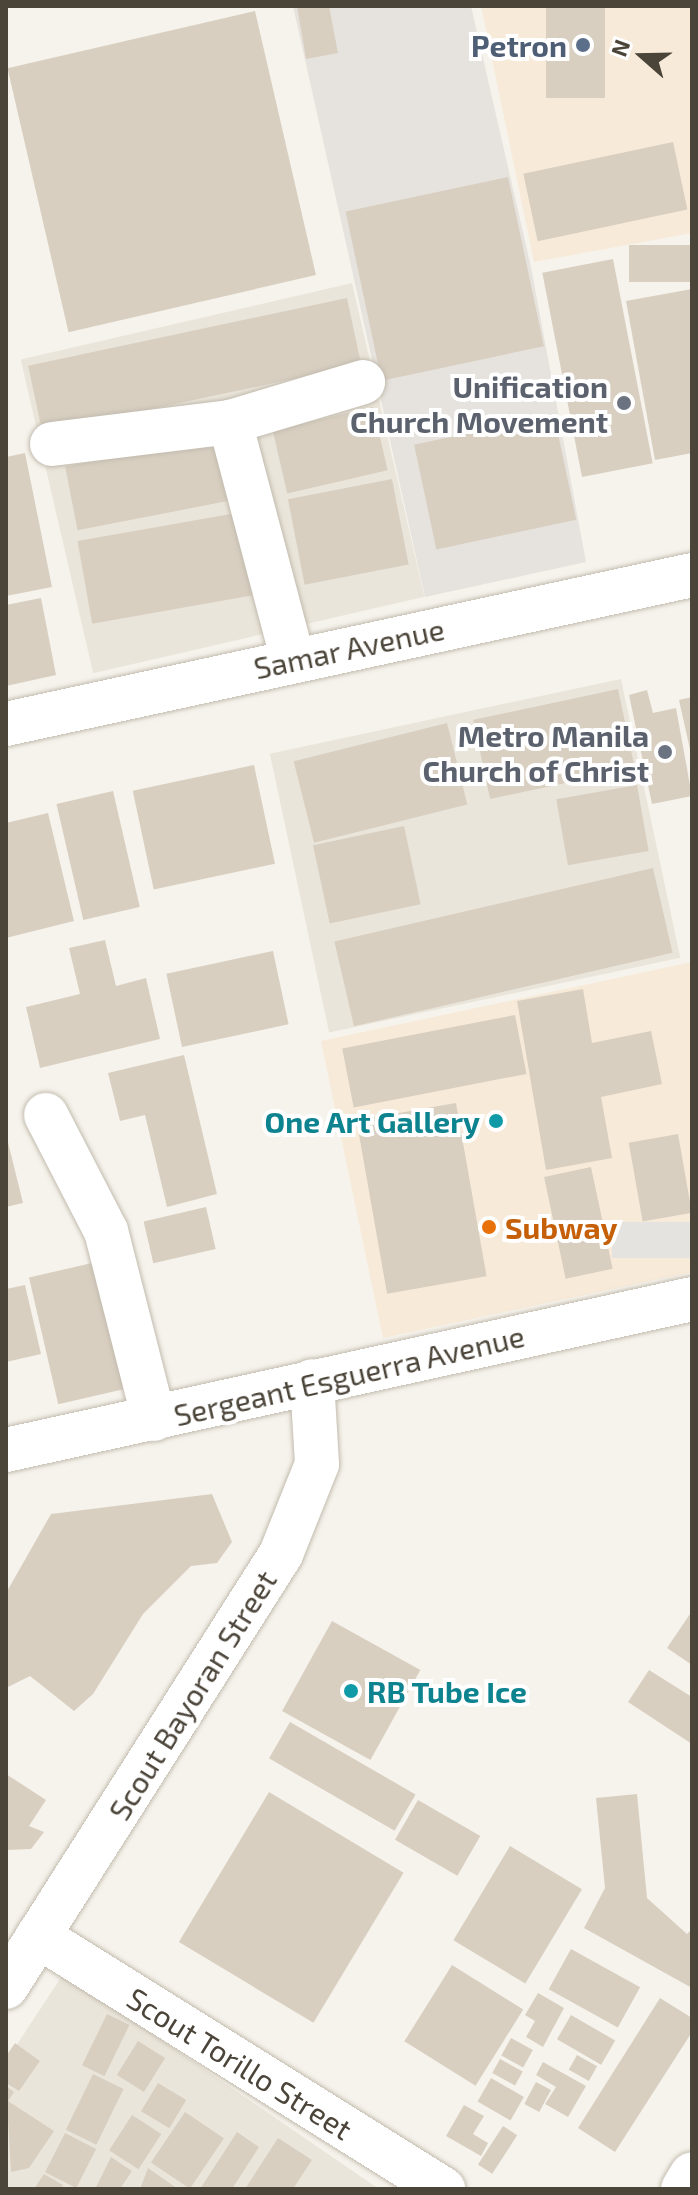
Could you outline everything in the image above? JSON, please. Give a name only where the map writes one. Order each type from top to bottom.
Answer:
[{"type":"street","points":[[52,444],[230,422],[363,382]]},
{"type":"street","points":[[230,422],[293,660]]},
{"type":"street","name":"Samar Avenue","points":[[6,724],[692,575]]},
{"type":"street","points":[[46,1115],[106,1231],[154,1419]]},
{"type":"street","name":"Sergeant Esguerra Avenue","points":[[6,1450],[692,1299]]},
{"type":"street","name":"Scout Bayoran Street","points":[[6,1987],[281,1554],[317,1464],[312,1381]]},
{"type":"street","name":"Scout Torillo Street","points":[[38,1936],[443,2189]]},
{"type":"street","points":[[683,2189],[692,2174]]},
{"type":"shaded area","points":[[293,6],[471,6],[531,267],[586,562],[425,597]]},
{"type":"shaded area","points":[[481,6],[692,6],[692,233],[534,262]]},
{"type":"shaded area","points":[[352,283],[424,597],[93,673],[21,359]]},
{"type":"shaded area","points":[[621,679],[680,958],[329,1032],[270,754]]},
{"type":"shaded area","points":[[692,962],[692,1272],[383,1338],[321,1041]]},
{"type":"shaded area","points":[[612,1222],[692,1222],[692,1258],[612,1258]]},
{"type":"shaded area","points":[[64,1973],[379,2189],[6,2189],[6,2061]]},
{"type":"building","points":[[297,6],[329,6],[338,53],[306,59]]},
{"type":"building","name":"Petron","points":[[546,6],[605,6],[605,98],[546,98]]},
{"type":"building","points":[[255,11],[316,275],[68,332],[8,68]]},
{"type":"building","points":[[673,142],[687,209],[538,241],[523,174]]},
{"type":"building","points":[[508,177],[544,346],[382,381],[346,212]]},
{"type":"building","points":[[629,245],[692,245],[692,282],[629,282]]},
{"type":"building","points":[[613,259],[653,463],[582,477],[542,273]]},
{"type":"building","points":[[692,289],[692,453],[655,460],[626,301]]},
{"type":"building","points":[[347,298],[361,365],[42,432],[28,366]]},
{"type":"building","points":[[373,407],[388,470],[287,494],[273,430]]},
{"type":"building","points":[[554,415],[576,520],[436,549],[414,445]]},
{"type":"building","points":[[232,434],[244,498],[78,530],[65,466]]},
{"type":"building","points":[[25,453],[52,587],[6,596],[6,457]]},
{"type":"building","points":[[392,479],[409,564],[305,585],[288,499]]},
{"type":"building","points":[[242,512],[257,595],[92,624],[78,541]]},
{"type":"building","points":[[41,598],[56,675],[6,686],[6,605]]},
{"type":"building","points":[[618,689],[635,768],[490,799],[473,720]]},
{"type":"building","points":[[647,690],[653,713],[676,708],[692,796],[652,804],[629,695]]},
{"type":"building","points":[[692,697],[692,754],[691,754],[679,700]]},
{"type":"building","points":[[447,723],[467,805],[314,843],[294,761]]},
{"type":"building","points":[[254,765],[275,864],[154,890],[133,791]]},
{"type":"building","points":[[637,785],[649,851],[568,865],[556,799]]},
{"type":"building","points":[[113,791],[140,907],[83,920],[56,804]]},
{"type":"building","points":[[48,813],[74,921],[6,938],[6,823]]},
{"type":"building","points":[[404,826],[421,904],[330,924],[313,845]]},
{"type":"building","points":[[653,868],[673,953],[354,1026],[334,942]]},
{"type":"building","points":[[105,940],[116,986],[146,978],[160,1039],[40,1068],[26,1007],[80,994],[69,948]]},
{"type":"building","points":[[273,951],[289,1024],[182,1047],[166,974]]},
{"type":"building","points":[[583,989],[592,1043],[651,1031],[662,1084],[601,1097],[612,1158],[546,1170],[517,1001]]},
{"type":"building","points":[[515,1015],[526,1074],[354,1107],[342,1049]]},
{"type":"building","points":[[184,1055],[217,1194],[167,1207],[145,1115],[120,1121],[108,1073]]},
{"type":"building","points":[[456,1103],[487,1276],[387,1294],[357,1121]]},
{"type":"building","points":[[6,1134],[23,1203],[6,1207]]},
{"type":"building","points":[[678,1134],[692,1213],[643,1221],[629,1143]]},
{"type":"building","points":[[591,1167],[613,1269],[566,1279],[544,1177]]},
{"type":"building","points":[[206,1207],[216,1249],[153,1263],[144,1221]]},
{"type":"building","points":[[105,1260],[134,1387],[58,1404],[29,1278]]},
{"type":"building","points":[[25,1285],[41,1354],[6,1362],[6,1289]]},
{"type":"building","points":[[212,1494],[232,1542],[217,1563],[191,1566],[143,1614],[93,1694],[74,1711],[30,1676],[6,1688],[6,1593],[51,1514]]},
{"type":"building","points":[[692,1611],[692,1665],[667,1648]]},
{"type":"building","name":"RB Tube Ice","points":[[332,1621],[420,1670],[370,1760],[282,1711]]},
{"type":"building","points":[[649,1670],[692,1697],[692,1744],[628,1702]]},
{"type":"building","points":[[290,1722],[416,1794],[395,1831],[269,1758]]},
{"type":"building","points":[[6,1774],[46,1800],[29,1826],[44,1832],[31,1849],[6,1850]]},
{"type":"building","points":[[269,1792],[404,1873],[313,2023],[179,1942]]},
{"type":"building","points":[[637,1794],[647,1898],[687,1934],[692,1929],[692,1988],[584,1928],[605,1888],[596,1798]]},
{"type":"building","points":[[418,1800],[480,1836],[457,1876],[395,1840]]},
{"type":"building","points":[[510,1846],[582,1889],[525,1984],[453,1940]]},
{"type":"building","points":[[571,1949],[640,1987],[618,2028],[549,1989]]},
{"type":"building","points":[[452,1965],[523,2010],[476,2086],[404,2041]]},
{"type":"building","points":[[538,1993],[564,2008],[543,2047],[526,2037],[535,2021],[525,2015]]},
{"type":"building","points":[[660,1998],[692,2018],[692,2032],[615,2152],[578,2128]]},
{"type":"building","points":[[107,2014],[129,2025],[104,2076],[82,2065]]},
{"type":"building","points":[[571,2015],[615,2040],[601,2065],[557,2039]]},
{"type":"building","points":[[511,2038],[533,2050],[523,2068],[501,2055]]},
{"type":"building","points":[[138,2041],[165,2058],[144,2092],[117,2075]]},
{"type":"building","points":[[15,2043],[40,2061],[19,2091],[6,2083],[6,2056]]},
{"type":"building","points":[[577,2055],[597,2066],[589,2081],[569,2070]]},
{"type":"building","points":[[500,2059],[523,2072],[515,2086],[492,2073]]},
{"type":"building","points":[[543,2062],[586,2086],[568,2117],[545,2104],[556,2087],[536,2075]]},
{"type":"building","points":[[93,2074],[124,2089],[96,2145],[66,2130]]},
{"type":"building","points":[[491,2078],[524,2097],[510,2120],[478,2101]]},
{"type":"building","points":[[536,2082],[551,2090],[539,2112],[524,2104]]},
{"type":"building","points":[[158,2083],[186,2100],[169,2128],[141,2111]]},
{"type":"building","points":[[6,2086],[14,2092],[8,2101],[54,2131],[29,2168],[11,2172]]},
{"type":"building","points":[[464,2105],[484,2116],[473,2134],[488,2143],[481,2156],[446,2136]]},
{"type":"building","points":[[185,2112],[224,2138],[190,2189],[151,2163]]},
{"type":"building","points":[[132,2115],[161,2134],[138,2169],[109,2150]]},
{"type":"building","points":[[503,2126],[517,2135],[492,2174],[478,2165]]},
{"type":"building","points":[[237,2132],[259,2147],[232,2189],[200,2189]]},
{"type":"building","points":[[65,2133],[96,2149],[76,2188],[45,2172]]},
{"type":"building","points":[[278,2138],[312,2160],[293,2189],[245,2189]]},
{"type":"building","points":[[111,2157],[132,2171],[120,2189],[95,2189]]},
{"type":"building","points":[[148,2168],[178,2189],[140,2189]]},
{"type":"building","points":[[44,2174],[63,2185],[61,2189],[34,2189]]},
{"type":"place","name":"Petron","points":[[583,45]]},
{"type":"place","name":"Unification Church Movement","points":[[624,403]]},
{"type":"place","name":"Metro Manila Church of Christ","points":[[665,752]]},
{"type":"place","name":"One Art Gallery","points":[[496,1121]]},
{"type":"place","name":"Subway","points":[[489,1227]]},
{"type":"place","name":"RB Tube Ice","points":[[351,1691]]}]
